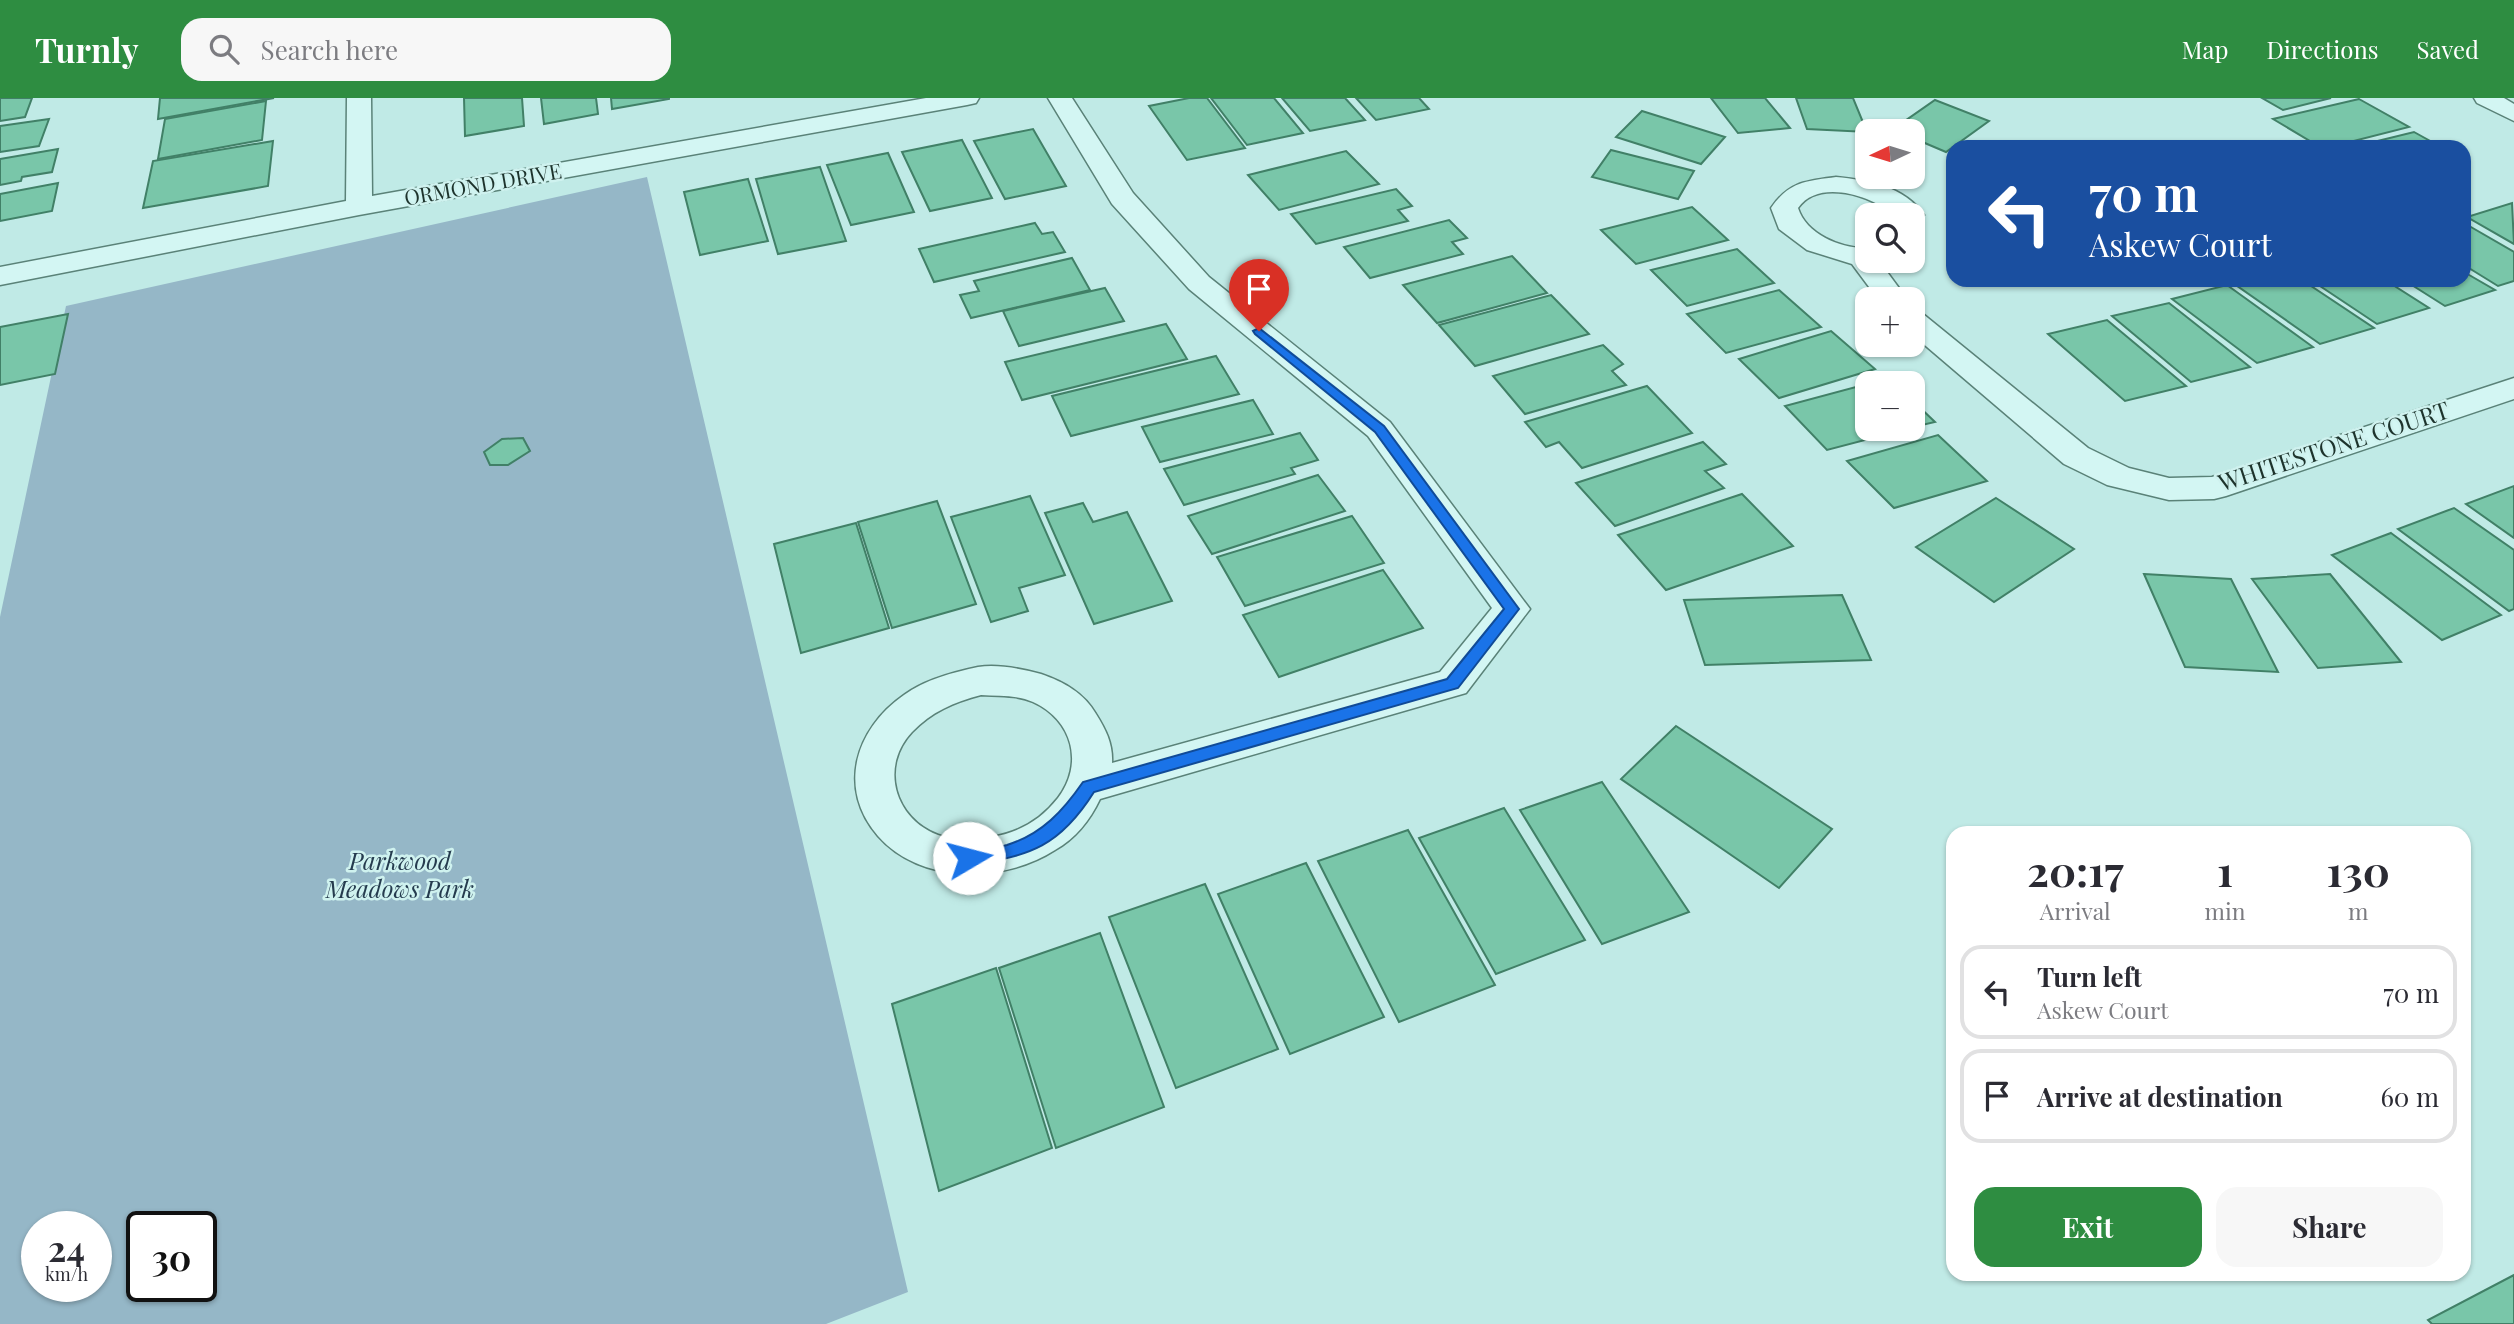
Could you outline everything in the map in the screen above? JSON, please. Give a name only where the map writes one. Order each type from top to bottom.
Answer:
[{"type":"street","points":[[359,98],[359,207]]},
{"type":"street","name":"ORMOND DRIVE","points":[[0,276],[359,207],[967,98]]},
{"type":"street","points":[[1060,98],[1122,198],[1199,283],[1379,429],[1512,609],[1453,683],[1089,786],[1071,814],[1042,838],[1007,852],[969,858],[931,852],[901,836],[881,813],[872,785],[877,756],[892,728],[916,706],[947,690],[981,681],[1015,682],[1046,691],[1071,708],[1087,730],[1094,757],[1089,786]]},
{"type":"street","points":[[2486,98],[2514,114]]},
{"type":"street","points":[[1855,255],[1837,251],[1799,233],[1788,222],[1784,211],[1787,200],[1796,192],[1811,187],[1851,186],[1890,198],[1896,203]]},
{"type":"street","name":"WHITESTONE COURT","points":[[1925,330],[2076,456],[2119,477],[2169,489],[2214,488],[2514,388]]},
{"type":"green space","name":"Parkwood Meadows Park","points":[[647,177],[908,1292],[826,1324],[0,1324],[0,617],[66,306]]},
{"type":"building","points":[[0,98],[32,98],[25,117],[0,121]]},
{"type":"building","points":[[160,98],[274,98],[158,119]]},
{"type":"building","points":[[464,98],[522,98],[524,126],[465,136]]},
{"type":"building","points":[[541,98],[596,98],[598,114],[544,124]]},
{"type":"building","points":[[611,98],[669,98],[669,99],[612,109]]},
{"type":"building","points":[[1189,98],[1207,98],[1245,148],[1187,160],[1149,106]]},
{"type":"building","points":[[1211,98],[1274,98],[1303,133],[1247,145]]},
{"type":"building","points":[[1282,98],[1345,98],[1365,120],[1310,131]]},
{"type":"building","points":[[1356,98],[1419,98],[1429,109],[1376,120]]},
{"type":"building","points":[[1711,98],[1765,98],[1790,128],[1738,133]]},
{"type":"building","points":[[1796,98],[1853,98],[1862,119],[1855,119],[1855,131],[1807,129]]},
{"type":"building","points":[[2262,98],[2331,98],[2283,110]]},
{"type":"building","points":[[2359,99],[2409,127],[2358,140],[2308,140],[2273,119]]},
{"type":"building","points":[[1935,100],[1989,121],[1963,140],[1946,140],[1946,152],[1925,143],[1925,119],[1908,119]]},
{"type":"building","points":[[266,101],[262,140],[158,159],[165,119]]},
{"type":"building","points":[[1642,111],[1725,137],[1701,164],[1616,137]]},
{"type":"building","points":[[49,119],[39,146],[0,152],[0,126]]},
{"type":"building","points":[[1033,129],[1066,186],[1005,199],[974,141]]},
{"type":"building","points":[[2414,132],[2428,140],[2381,140]]},
{"type":"building","points":[[962,140],[992,198],[930,211],[902,152]]},
{"type":"building","points":[[273,141],[268,186],[143,208],[153,161]]},
{"type":"building","points":[[58,149],[52,172],[22,177],[21,181],[0,185],[0,159]]},
{"type":"building","points":[[1611,150],[1694,171],[1678,199],[1592,177]]},
{"type":"building","points":[[1346,151],[1379,184],[1279,210],[1248,175]]},
{"type":"building","points":[[888,153],[914,212],[851,225],[827,165]]},
{"type":"building","points":[[820,167],[846,241],[778,254],[756,179]]},
{"type":"building","points":[[748,179],[768,241],[700,255],[684,192]]},
{"type":"building","points":[[58,183],[52,211],[0,221],[0,194]]},
{"type":"building","points":[[1396,189],[1412,206],[1398,210],[1408,221],[1316,244],[1291,214]]},
{"type":"building","points":[[2512,203],[2514,244],[2471,219],[2471,216]]},
{"type":"building","points":[[1692,207],[1728,240],[1636,264],[1601,230]]},
{"type":"building","points":[[1449,220],[1467,238],[1452,242],[1463,254],[1370,278],[1344,247]]},
{"type":"building","points":[[1035,223],[1042,234],[1053,232],[1065,252],[934,282],[919,249]]},
{"type":"building","points":[[2471,227],[2514,252],[2514,281],[2498,286],[2471,269]]},
{"type":"building","points":[[1737,249],[1774,283],[1687,306],[1651,270]]},
{"type":"building","points":[[1512,256],[1547,293],[1437,323],[1403,285]]},
{"type":"building","points":[[1072,258],[1090,290],[971,318],[960,295],[979,291],[974,281]]},
{"type":"building","points":[[2471,276],[2495,290],[2445,306],[2415,287],[2471,287]]},
{"type":"building","points":[[2219,287],[2230,287],[2313,347],[2257,363],[2172,299]]},
{"type":"building","points":[[2239,287],[2312,287],[2374,328],[2320,344]]},
{"type":"building","points":[[2322,287],[2396,287],[2429,308],[2377,324]]},
{"type":"building","points":[[1105,288],[1124,321],[1019,346],[1003,311]]},
{"type":"building","points":[[1779,290],[1821,327],[1726,353],[1687,314]]},
{"type":"building","points":[[1551,295],[1589,334],[1475,366],[1439,325]]},
{"type":"building","points":[[2169,303],[2250,367],[2191,382],[2112,316]]},
{"type":"building","points":[[68,314],[55,374],[0,385],[0,327]]},
{"type":"building","points":[[2107,320],[2186,386],[2125,401],[2048,334]]},
{"type":"building","points":[[1166,324],[1187,359],[1022,400],[1005,362]]},
{"type":"building","points":[[1831,331],[1855,352],[1855,357],[1861,357],[1875,369],[1855,371],[1855,375],[1779,398],[1739,359]]},
{"type":"building","points":[[1603,345],[1623,364],[1612,371],[1626,385],[1525,414],[1493,376]]},
{"type":"building","points":[[1216,356],[1239,394],[1071,436],[1052,396]]},
{"type":"building","points":[[1647,386],[1692,433],[1582,468],[1559,442],[1546,447],[1525,422]]},
{"type":"building","points":[[1855,387],[1855,441],[1861,441],[1827,450],[1785,406]]},
{"type":"building","points":[[1253,400],[1273,434],[1160,462],[1142,427]]},
{"type":"building","points":[[1925,412],[1935,422],[1925,424]]},
{"type":"building","points":[[1300,433],[1318,460],[1291,468],[1295,474],[1184,505],[1164,469]]},
{"type":"building","points":[[1938,435],[1987,481],[1894,508],[1847,461],[1925,441]]},
{"type":"building","points":[[523,438],[530,451],[508,465],[490,465],[484,452],[502,439]]},
{"type":"building","points":[[1703,442],[1726,464],[1705,471],[1724,488],[1615,526],[1576,483]]},
{"type":"building","points":[[1318,475],[1345,511],[1212,554],[1188,516]]},
{"type":"building","points":[[2514,486],[2514,538],[2466,504]]},
{"type":"building","points":[[1742,494],[1793,546],[1666,590],[1618,535]]},
{"type":"building","points":[[1030,496],[1065,575],[1019,588],[1028,611],[991,622],[951,517]]},
{"type":"building","points":[[1996,498],[2074,549],[1994,602],[1916,547]]},
{"type":"building","points":[[937,501],[976,604],[892,628],[858,522]]},
{"type":"building","points":[[1083,503],[1093,522],[1127,512],[1172,601],[1094,624],[1045,513]]},
{"type":"building","points":[[2454,508],[2514,550],[2514,609],[2509,611],[2398,529]]},
{"type":"building","points":[[1352,516],[1384,563],[1245,606],[1217,557]]},
{"type":"building","points":[[856,523],[889,628],[801,653],[774,544]]},
{"type":"building","points":[[2391,533],[2501,615],[2442,640],[2332,555]]},
{"type":"building","points":[[1383,570],[1423,628],[1279,677],[1243,615]]},
{"type":"building","points":[[2144,574],[2231,579],[2278,672],[2185,667]]},
{"type":"building","points":[[2330,574],[2401,662],[2318,668],[2252,579]]},
{"type":"building","points":[[1842,595],[1871,660],[1705,665],[1684,600]]},
{"type":"building","points":[[1676,726],[1832,829],[1779,888],[1621,779]]},
{"type":"building","points":[[1602,782],[1689,912],[1602,944],[1520,810]]},
{"type":"building","points":[[1504,808],[1585,940],[1496,974],[1419,838]]},
{"type":"building","points":[[1408,830],[1495,985],[1399,1022],[1318,861]]},
{"type":"building","points":[[1306,863],[1384,1017],[1290,1054],[1218,894]]},
{"type":"building","points":[[1205,884],[1278,1049],[1176,1088],[1109,917]]},
{"type":"building","points":[[1100,933],[1164,1107],[1056,1148],[999,968]]},
{"type":"building","points":[[996,968],[1052,1148],[939,1191],[892,1004]]},
{"type":"building","points":[[2514,1275],[2514,1324],[2432,1324],[2428,1320]]},
{"type":"route","points":[[969,858],[1007,852],[1042,838],[1071,814],[1089,786],[1453,683],[1512,609],[1379,429],[1259,331]]}]
